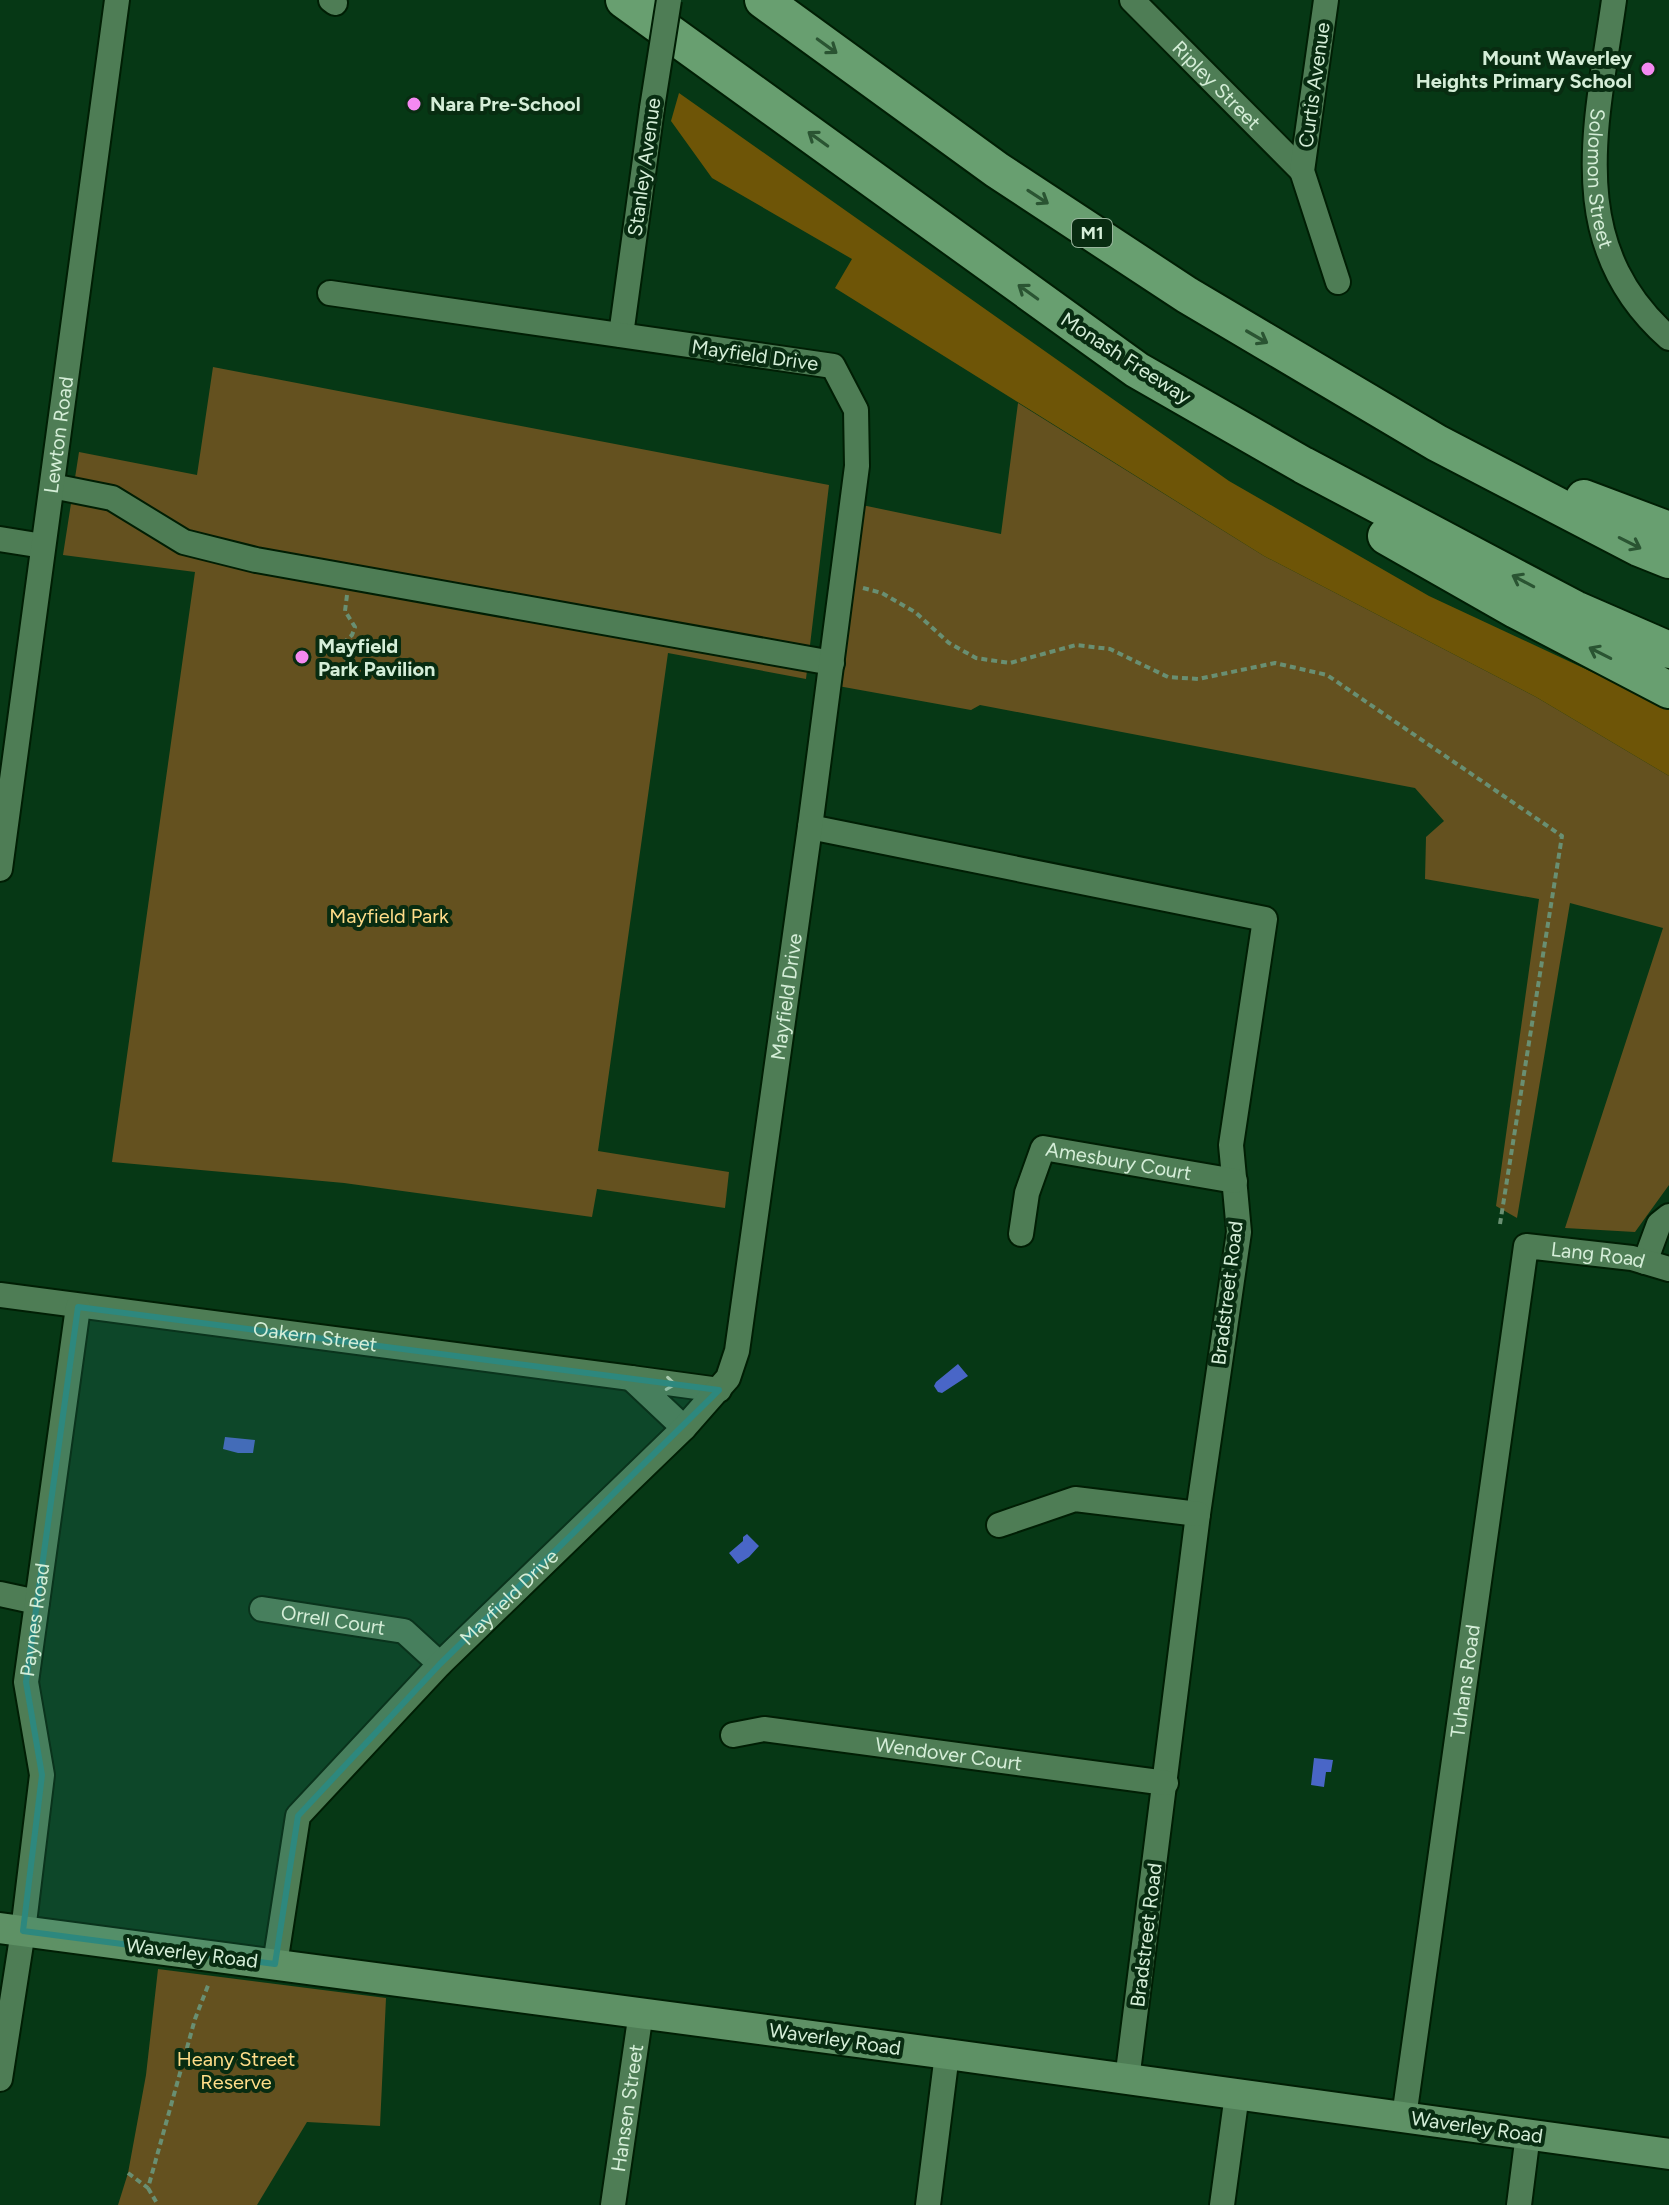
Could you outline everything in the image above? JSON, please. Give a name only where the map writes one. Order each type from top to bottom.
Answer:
[{"type":"highway","name":"Monash Freeway","points":[[624,0],[1137,370],[1303,465],[1547,594],[1669,650]]},
{"type":"highway","name":"M1","points":[[763,0],[997,170],[1174,287],[1437,443],[1639,548],[1669,560]]},
{"type":"highway","points":[[1137,370],[1367,525],[1516,610],[1669,690]]},
{"type":"highway","points":[[1437,443],[1669,530]]},
{"type":"main road","name":"Waverley Road","points":[[11,1930],[641,2012],[1669,2154]]},
{"type":"street","name":"Lewton Road","points":[[0,869],[117,0]]},
{"type":"street","name":"Stanley Avenue","points":[[621,335],[669,0]]},
{"type":"street","name":"Ripley Street","points":[[1132,0],[1302,171]]},
{"type":"street","name":"Curtis Avenue","points":[[1302,171],[1326,0]]},
{"type":"street","name":"Solomon Street","points":[[1614,0],[1594,149],[1595,205],[1601,232],[1621,277],[1642,310],[1669,338]]},
{"type":"street","points":[[1302,171],[1338,282]]},
{"type":"street","name":"Mayfield Drive","points":[[275,1964],[298,1816],[440,1664],[684,1428],[728,1378],[737,1351],[857,466],[856,410],[833,366],[330,293]]},
{"type":"street","points":[[52,486],[112,498],[184,542],[256,560],[832,663]]},
{"type":"street","points":[[0,539],[43,546]]},
{"type":"street","name":"Bradstreet Road","points":[[810,827],[1265,919],[1231,1145],[1239,1232],[1198,1514],[1127,2080]]},
{"type":"street","name":"Amesbury Court","points":[[1021,1234],[1027,1193],[1043,1148],[1235,1181]]},
{"type":"street","points":[[1645,1262],[1659,1224],[1669,1216]]},
{"type":"street","name":"Lang Road","points":[[1526,1246],[1632,1258],[1669,1269]]},
{"type":"street","name":"Tuhans Road","points":[[1404,2117],[1526,1246]]},
{"type":"street","name":"Oakern Street","points":[[0,1295],[719,1390]]},
{"type":"street","name":"Paynes Road","points":[[0,2079],[11,1930],[42,1775],[26,1682],[78,1307]]},
{"type":"street","points":[[631,1378],[684,1428]]},
{"type":"street","points":[[999,1525],[1075,1499],[1198,1514]]},
{"type":"street","points":[[0,1594],[37,1602]]},
{"type":"street","name":"Orrell Court","points":[[262,1609],[404,1631],[440,1664]]},
{"type":"street","name":"Wendover Court","points":[[733,1735],[764,1729],[1166,1783]]},
{"type":"street","name":"Hansen Street","points":[[613,2205],[641,2012]]},
{"type":"street","points":[[928,2205],[947,2054]]},
{"type":"street","points":[[1222,2205],[1237,2094]]},
{"type":"street","points":[[1519,2205],[1528,2134]]},
{"type":"path","points":[[351,577],[345,611],[355,627],[352,635],[340,646],[355,677]]},
{"type":"path","points":[[841,585],[882,593],[915,612],[949,643],[976,658],[1010,663],[1076,645],[1110,649],[1168,677],[1198,679],[1275,663],[1327,675],[1562,836],[1500,1224]]},
{"type":"path","points":[[148,2188],[195,2019],[209,1983]]},
{"type":"path","points":[[128,2173],[148,2188],[158,2205]]},
{"type":"highlighted area","points":[[78,1307],[719,1390],[440,1664],[298,1816],[275,1964],[23,1931],[42,1775],[26,1682]]},
{"type":"green space","name":"Mayfield Park","points":[[213,367],[829,485],[806,679],[668,653],[598,1151],[729,1172],[725,1208],[597,1189],[592,1217],[344,1183],[112,1162],[195,572],[63,555],[79,452],[197,475]]},
{"type":"green space","points":[[1018,403],[1264,556],[1536,697],[1669,776],[1669,1185],[1635,1232],[1565,1228],[1663,928],[1570,903],[1517,1218],[1496,1206],[1539,899],[1425,879],[1426,837],[1444,821],[1415,788],[980,705],[971,710],[838,686],[850,591],[860,543],[862,505],[1001,534]]},
{"type":"green space","name":"Heany Street Reserve","points":[[158,1969],[386,1998],[380,2126],[307,2122],[257,2205],[118,2205],[128,2173],[146,2075]]},
{"type":"shaded area","points":[[679,93],[1229,481],[1429,596],[1669,708],[1669,776],[1536,697],[1264,556],[835,288],[852,259],[712,178],[671,121]]},
{"type":"water","points":[[958,1364],[968,1376],[942,1393],[938,1392],[934,1386],[936,1382]]},
{"type":"water","points":[[225,1437],[255,1440],[253,1453],[223,1449]]},
{"type":"water","points":[[747,1534],[759,1546],[738,1564],[729,1553]]},
{"type":"water","points":[[1314,1758],[1333,1760],[1331,1772],[1326,1772],[1324,1787],[1311,1785]]},
{"type":"place","name":"Mount Waverley Heights Primary School","points":[[1648,69]]},
{"type":"place","name":"Nara Pre-School","points":[[414,104]]},
{"type":"place","name":"Mayfield Park Pavilion","points":[[302,657]]}]
